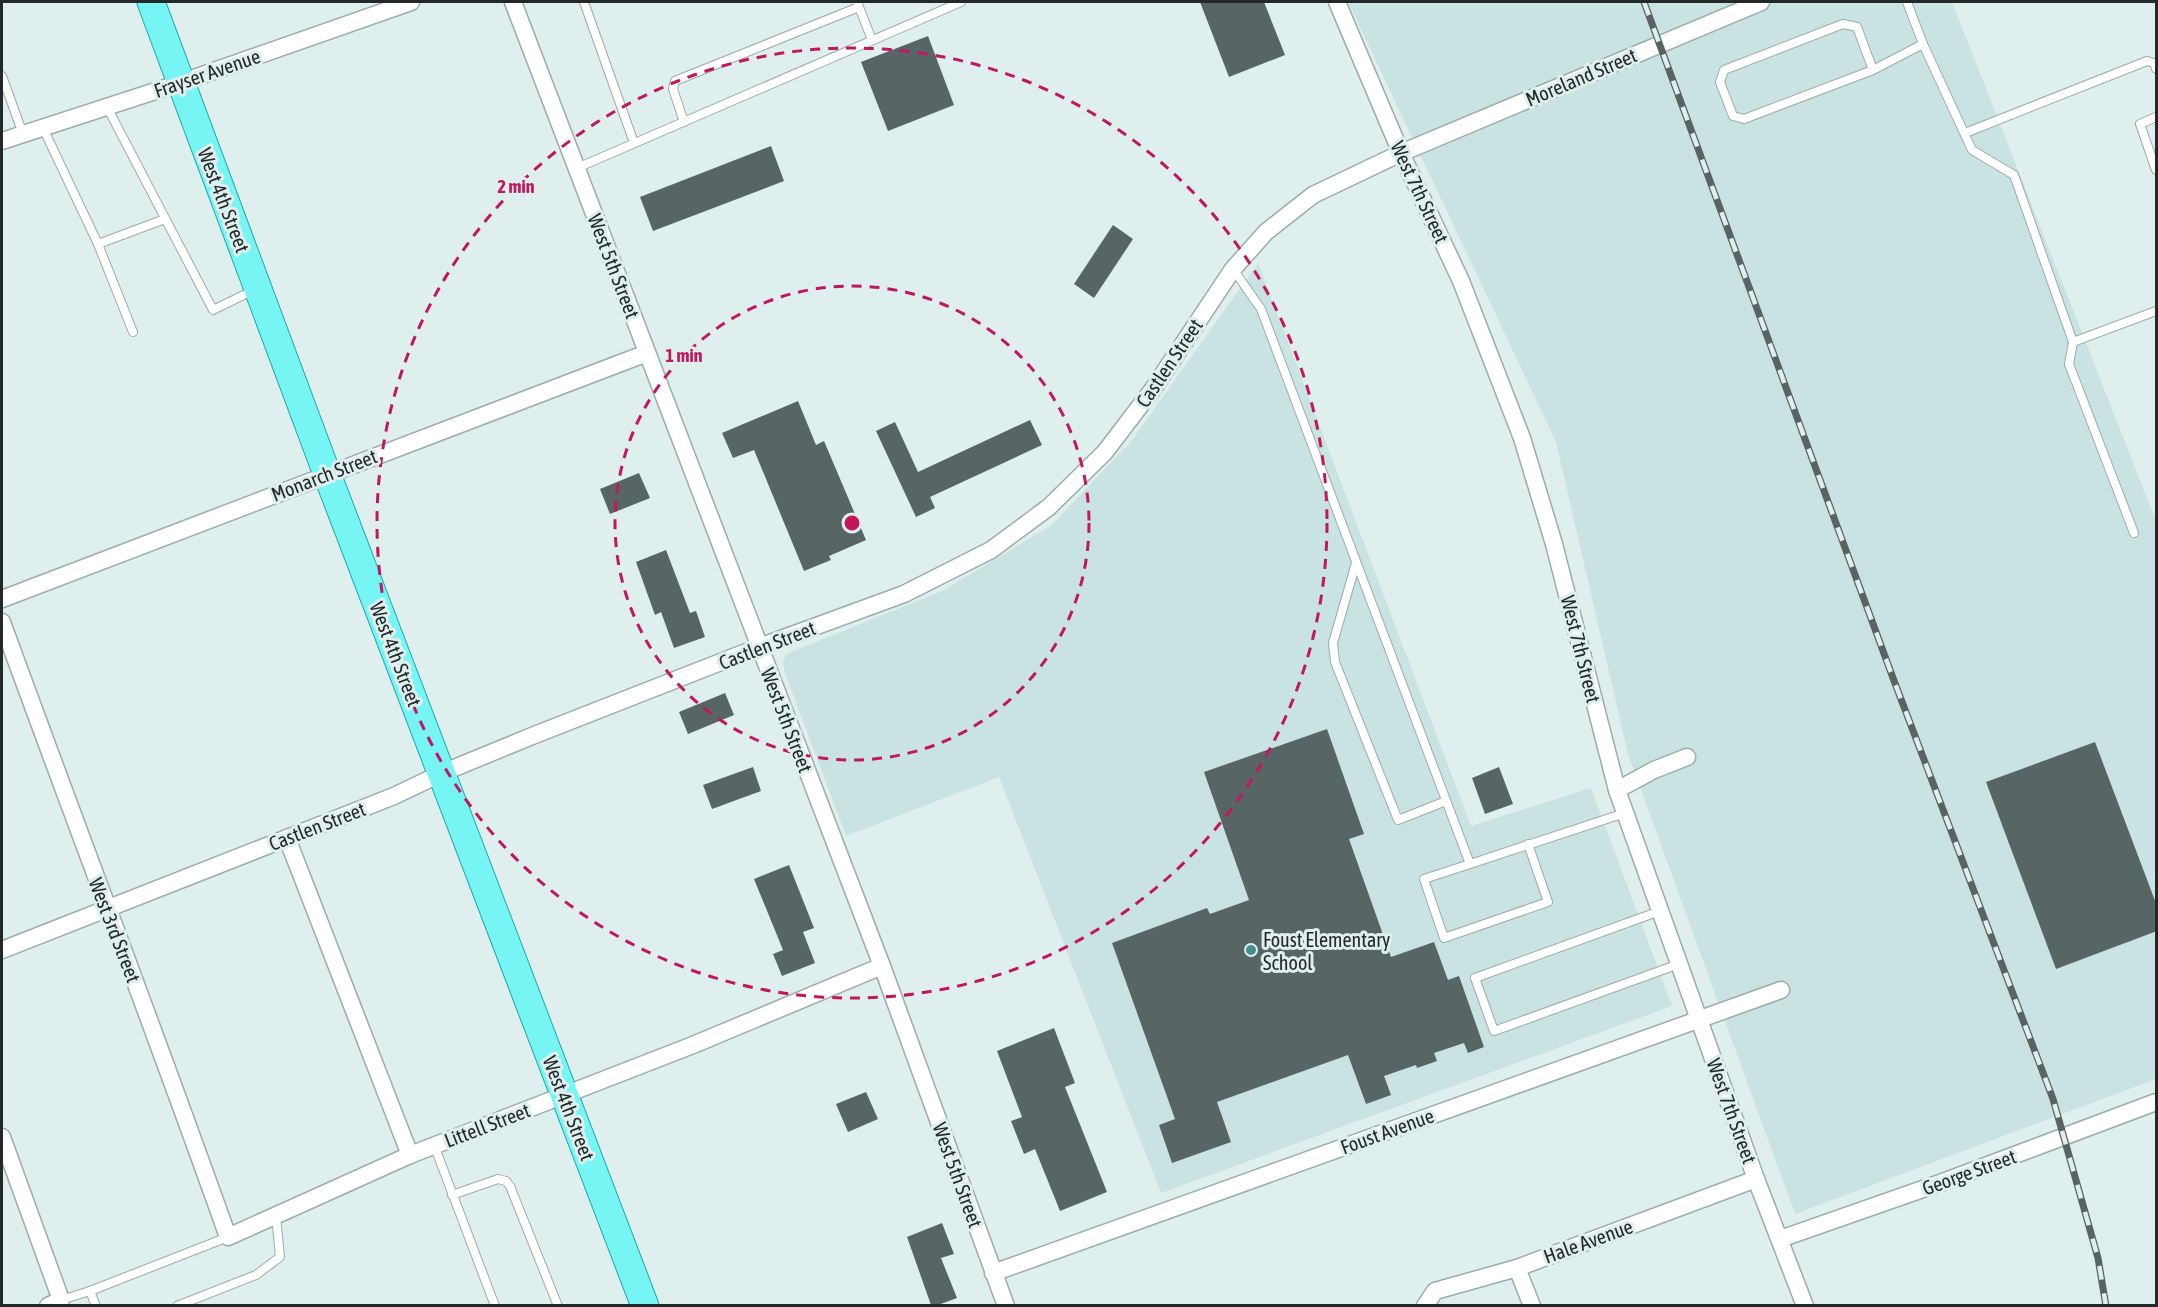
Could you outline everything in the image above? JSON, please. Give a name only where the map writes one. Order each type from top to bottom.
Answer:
[{"type":"main road","name":"West 4th Street","points":[[151,2],[327,474],[645,1305]]},
{"type":"street","name":"Frayser Avenue","points":[[2,141],[180,83],[411,2]]},
{"type":"street","name":"West 5th Street","points":[[513,2],[882,966],[1006,1305]]},
{"type":"street","name":"West 7th Street","points":[[1337,2],[1401,153],[1461,281],[1522,438],[1554,544],[1617,789],[1756,1179],[1805,1305]]},
{"type":"street","name":"Moreland Street","points":[[1401,153],[1761,2]]},
{"type":"street","name":"Castlen Street","points":[[2,950],[394,796],[442,773],[759,647],[904,594],[991,550],[1049,507],[1105,452],[1153,389],[1233,269],[1266,232],[1313,195],[1401,153]]},
{"type":"street","name":"Monarch Street","points":[[2,599],[647,352]]},
{"type":"street","name":"West 3rd Street","points":[[2,622],[106,909],[147,1011],[228,1237]]},
{"type":"street","points":[[1617,789],[1654,770],[1687,757]]},
{"type":"street","points":[[287,838],[410,1155]]},
{"type":"street","name":"Littell Street","points":[[228,1237],[434,1145],[693,1045],[882,966]]},
{"type":"street","name":"Foust Avenue","points":[[993,1273],[1781,990]]},
{"type":"street","name":"George Street","points":[[1780,1239],[1960,1176],[2157,1102]]},
{"type":"street","points":[[2,1137],[55,1303]]},
{"type":"street","name":"Hale Avenue","points":[[1425,1305],[1435,1291],[1517,1268],[1756,1179]]},
{"type":"street","points":[[1517,1268],[1532,1305]]},
{"type":"lane","points":[[584,2],[634,143]]},
{"type":"lane","points":[[577,168],[961,2]]},
{"type":"lane","points":[[1907,2],[1923,44],[1972,150],[2014,175],[2073,342],[2069,364],[2133,533]]},
{"type":"lane","points":[[684,122],[673,89],[675,81],[858,4],[872,40]]},
{"type":"lane","points":[[1873,70],[1857,27],[1844,24],[1724,70],[1720,82],[1733,116],[1744,119],[1873,70],[1923,44]]},
{"type":"lane","points":[[1965,133],[2147,61],[2154,63],[2157,69]]},
{"type":"lane","points":[[2,76],[23,134]]},
{"type":"lane","points":[[107,107],[213,310],[257,289]]},
{"type":"lane","points":[[2157,117],[2140,124],[2157,170]]},
{"type":"lane","points":[[43,128],[98,244],[133,333]]},
{"type":"lane","points":[[98,244],[165,219]]},
{"type":"lane","points":[[1233,269],[1261,309],[1470,864]]},
{"type":"lane","points":[[2073,342],[2157,311]]},
{"type":"lane","points":[[1356,562],[1333,643],[1335,662],[1398,820],[1446,801]]},
{"type":"lane","points":[[1528,844],[1548,902],[1444,938],[1424,879],[1528,844],[1625,813]]},
{"type":"lane","points":[[1660,911],[1475,978],[1494,1031],[1679,964]]},
{"type":"lane","points":[[434,1145],[495,1305]]},
{"type":"lane","points":[[452,1195],[498,1179],[506,1181],[558,1305]]},
{"type":"lane","points":[[177,1305],[256,1275],[280,1257],[276,1216]]},
{"type":"lane","points":[[55,1303],[228,1237]]},
{"type":"lane","points":[[90,1291],[96,1305]]},
{"type":"shaded area","points":[[1348,2],[1952,2],[2156,521],[2156,873],[2153,874],[2156,887],[2156,1079],[1795,1214],[1628,754],[1556,442]]},
{"type":"shaded area","points":[[1258,263],[1471,826],[1591,788],[1672,1006],[1161,1193],[999,777],[846,836],[783,663],[786,654],[942,591],[1052,525],[1133,439]]},
{"type":"building","points":[[1200,2],[1264,2],[1285,55],[1229,77]]},
{"type":"building","points":[[928,36],[954,105],[888,131],[861,62]]},
{"type":"building","points":[[771,146],[784,181],[653,231],[640,197]]},
{"type":"building","points":[[1113,225],[1133,239],[1094,298],[1074,284]]},
{"type":"building","points":[[798,401],[816,445],[824,441],[866,540],[829,556],[831,560],[804,571],[754,450],[733,458],[722,433]]},
{"type":"building","points":[[1030,420],[1042,445],[930,497],[935,508],[916,517],[876,431],[895,422],[918,472]]},
{"type":"building","points":[[639,473],[650,498],[610,514],[600,489]]},
{"type":"building","points":[[666,550],[690,613],[696,611],[705,637],[674,648],[661,612],[655,615],[636,562]]},
{"type":"building","points":[[725,693],[734,715],[688,734],[679,712]]},
{"type":"building","name":"Foust Elementary School","points":[[1327,729],[1364,834],[1349,839],[1391,957],[1434,942],[1448,980],[1459,976],[1484,1047],[1468,1053],[1464,1043],[1434,1053],[1437,1061],[1417,1068],[1416,1065],[1384,1076],[1391,1095],[1366,1104],[1348,1055],[1217,1102],[1231,1142],[1172,1163],[1159,1125],[1175,1119],[1112,943],[1207,908],[1210,914],[1249,900],[1204,772]]},
{"type":"building","points":[[2095,742],[2157,906],[2157,931],[2056,969],[1986,782]]},
{"type":"building","points":[[753,767],[761,791],[712,809],[703,785]]},
{"type":"building","points":[[1499,767],[1513,804],[1485,814],[1472,778]]},
{"type":"building","points":[[789,865],[814,928],[803,932],[815,963],[782,976],[773,954],[783,950],[754,879]]},
{"type":"building","points":[[1054,1028],[1075,1083],[1065,1087],[1107,1192],[1060,1211],[1035,1149],[1024,1154],[1011,1121],[1022,1117],[997,1051]]},
{"type":"building","points":[[866,1092],[878,1119],[848,1132],[836,1104]]},
{"type":"building","points":[[942,1223],[954,1254],[941,1258],[957,1298],[938,1305],[931,1305],[907,1237]]},
{"type":"railway","points":[[1644,2],[1893,678],[2053,1099],[2098,1258],[2106,1306]]},
{"type":"place","name":"Foust Elementary School","points":[[1251,950]]}]
